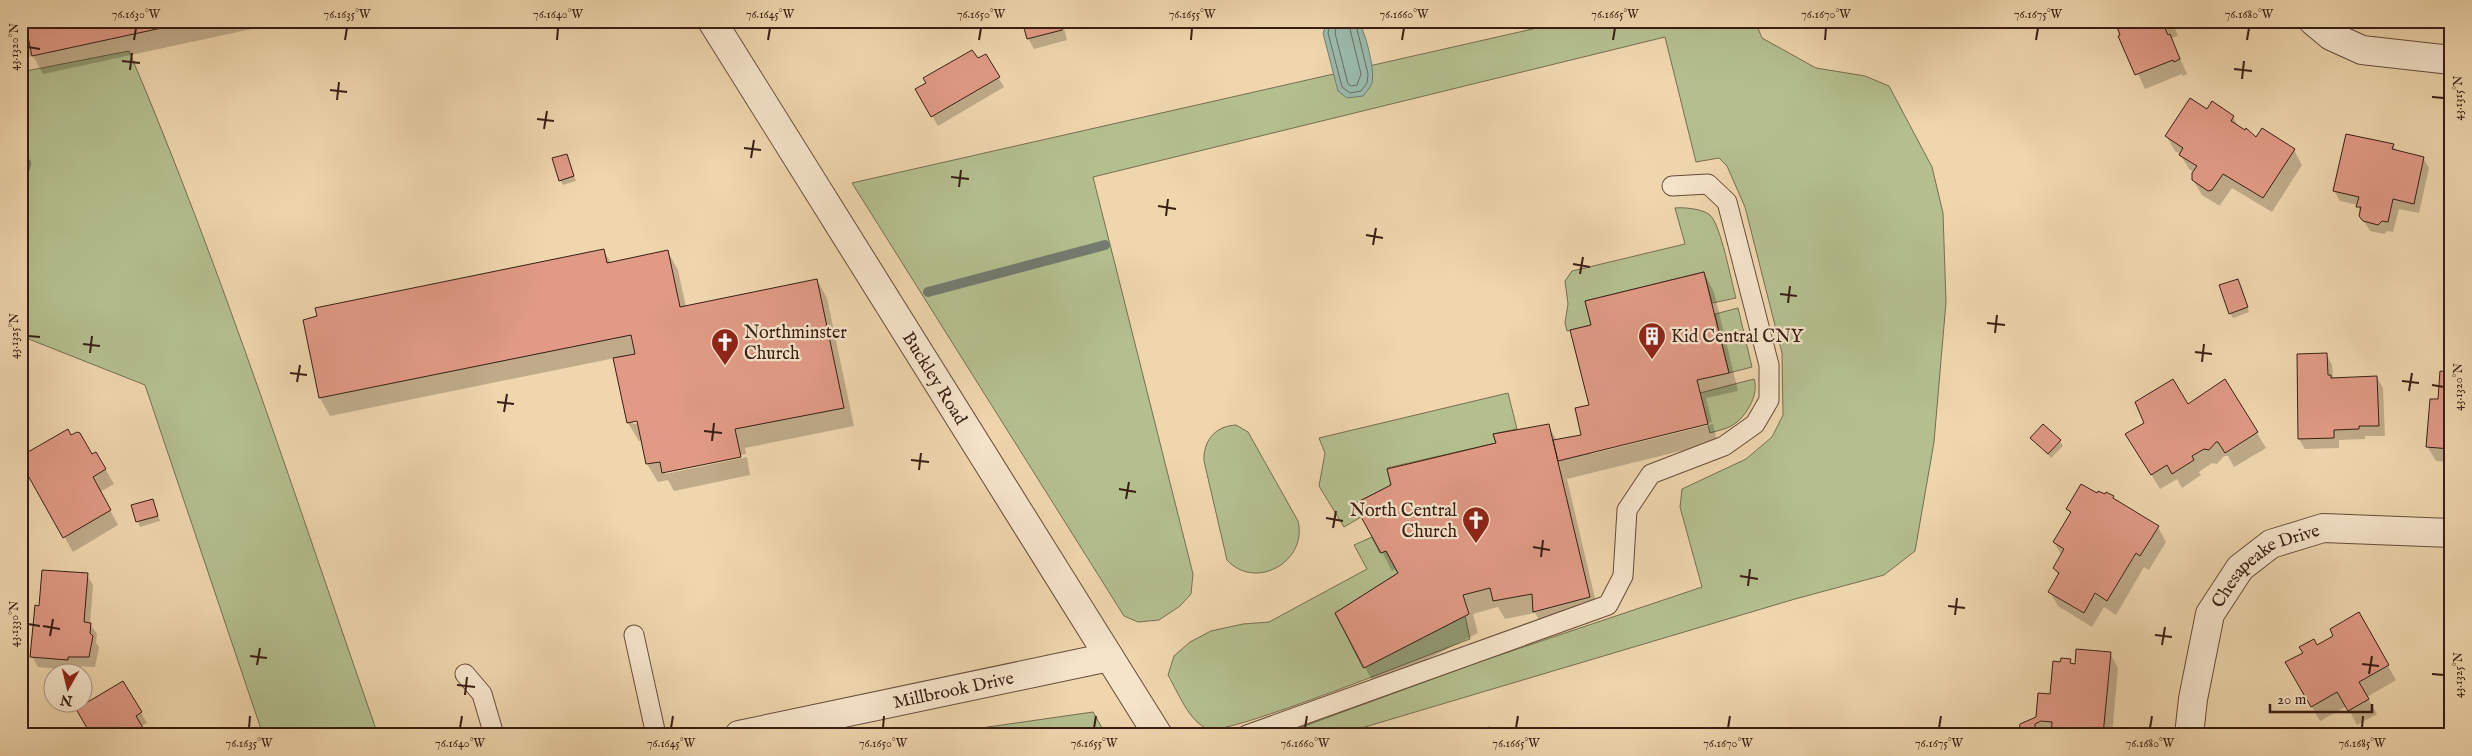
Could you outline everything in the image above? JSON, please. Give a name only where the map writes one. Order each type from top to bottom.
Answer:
[{"type":"street","name":"Buckley Road","points":[[712,21],[1158,735]]},
{"type":"street","points":[[2313,21],[2330,36],[2362,50],[2451,60]]},
{"type":"street","name":"Chesapeake Drive","points":[[2189,735],[2193,699],[2210,614],[2240,568],[2271,544],[2323,528],[2451,533]]},
{"type":"street","name":"Millbrook Drive","points":[[739,735],[1109,658]]},
{"type":"lane","points":[[1247,735],[1608,605],[1623,576],[1627,510],[1651,474],[1724,446],[1755,424],[1769,400],[1769,365],[1727,202],[1708,184],[1672,186]]},
{"type":"lane","points":[[634,635],[656,735]]},
{"type":"lane","points":[[465,674],[482,694],[494,735]]},
{"type":"green space","points":[[1568,21],[1755,21],[1762,38],[1816,68],[1865,76],[1889,86],[1932,167],[1943,213],[1946,302],[1934,442],[1915,551],[1884,575],[1795,599],[1338,735],[1280,735],[1479,662],[1702,587],[1680,507],[1682,489],[1746,459],[1772,437],[1783,415],[1782,353],[1745,207],[1727,166],[1719,158],[1696,162],[1665,37],[1093,177],[1193,574],[1191,594],[1180,606],[1159,620],[1138,622],[1124,616],[852,183]]},
{"type":"green space","points":[[129,51],[164,135],[228,305],[378,735],[263,735],[145,385],[21,336],[21,72]]},
{"type":"green space","points":[[1675,208],[1703,211],[1710,215],[1722,241],[1736,298],[1712,303],[1704,272],[1585,301],[1591,325],[1567,331],[1565,323],[1568,304],[1565,281],[1572,271],[1685,244]]},
{"type":"green space","points":[[1738,308],[1752,367],[1729,373],[1715,314]]},
{"type":"green space","points":[[1754,379],[1754,396],[1745,413],[1731,426],[1710,433],[1700,393]]},
{"type":"green space","points":[[1508,393],[1517,429],[1493,434],[1496,443],[1387,468],[1391,485],[1354,504],[1361,517],[1344,527],[1319,486],[1325,453],[1319,438]]},
{"type":"green space","points":[[1236,425],[1248,432],[1298,521],[1299,536],[1295,549],[1287,560],[1277,568],[1264,572],[1251,573],[1238,569],[1227,560],[1204,461],[1206,447],[1212,436],[1222,428]]},
{"type":"green space","points":[[1372,537],[1380,553],[1386,551],[1398,573],[1335,613],[1363,668],[1465,616],[1470,639],[1252,720],[1224,728],[1208,729],[1195,720],[1168,675],[1174,656],[1190,642],[1211,631],[1243,624],[1269,622],[1367,569],[1354,545]]},
{"type":"green space","points":[[1093,712],[1106,735],[932,735]]},
{"type":"water","points":[[1328,21],[1358,21],[1361,27],[1369,52],[1373,77],[1371,85],[1363,96],[1347,98],[1338,91],[1323,33]]},
{"type":"building","points":[[21,21],[194,21],[32,56],[28,37],[21,38]]},
{"type":"building","points":[[1022,21],[1060,21],[1062,30],[1027,39]]},
{"type":"building","points":[[2115,21],[2170,21],[2163,24],[2168,35],[2170,34],[2180,59],[2135,75],[2118,36],[2120,35]]},
{"type":"building","points":[[972,50],[978,58],[986,54],[1000,77],[931,117],[915,89],[926,83],[923,78]]},
{"type":"building","points":[[2190,98],[2207,109],[2212,101],[2234,116],[2231,121],[2245,130],[2246,128],[2256,137],[2262,128],[2295,149],[2263,198],[2223,174],[2212,190],[2208,191],[2192,180],[2192,173],[2197,166],[2179,155],[2183,148],[2165,136]]},
{"type":"building","points":[[2346,134],[2394,144],[2392,149],[2424,157],[2414,204],[2393,199],[2388,222],[2382,221],[2378,225],[2363,221],[2359,216],[2361,207],[2356,207],[2359,197],[2333,191]]},
{"type":"building","points":[[567,154],[574,176],[559,181],[552,158]]},
{"type":"building","name":"Northminster Church","points":[[604,249],[607,263],[668,250],[680,307],[817,279],[844,408],[735,429],[741,457],[662,473],[660,462],[646,464],[637,421],[627,423],[613,358],[635,354],[631,335],[319,398],[303,320],[317,316],[315,308]]},
{"type":"building","name":"Kid Central CNY","points":[[1704,272],[1729,373],[1697,380],[1708,424],[1558,461],[1553,440],[1581,435],[1575,408],[1589,405],[1570,330],[1591,325],[1585,301]]},
{"type":"building","points":[[2238,279],[2248,307],[2229,314],[2219,285]]},
{"type":"building","points":[[2327,353],[2328,375],[2331,375],[2331,378],[2377,376],[2379,426],[2359,426],[2359,429],[2334,430],[2334,438],[2298,439],[2297,354]]},
{"type":"building","points":[[2440,371],[2451,372],[2451,449],[2426,447],[2430,399],[2438,399]]},
{"type":"building","points":[[2173,379],[2188,404],[2225,379],[2258,432],[2225,453],[2218,442],[2216,442],[2209,450],[2204,449],[2192,456],[2194,460],[2172,474],[2167,465],[2151,475],[2125,434],[2144,423],[2135,402]]},
{"type":"building","name":"North Central Church","points":[[1549,424],[1590,597],[1533,612],[1532,594],[1493,601],[1490,588],[1463,595],[1469,614],[1364,668],[1335,613],[1398,573],[1386,551],[1381,553],[1354,504],[1391,485],[1387,469],[1496,443],[1493,434]]},
{"type":"building","points":[[2043,424],[2061,440],[2048,454],[2030,438]]},
{"type":"building","points":[[68,429],[71,435],[77,432],[80,433],[92,454],[96,452],[106,469],[93,477],[111,510],[63,538],[21,463],[21,456]]},
{"type":"building","points":[[2081,484],[2097,493],[2098,491],[2105,494],[2106,492],[2114,496],[2113,498],[2159,526],[2140,556],[2136,553],[2107,601],[2095,593],[2084,613],[2048,592],[2059,573],[2053,568],[2064,549],[2053,542],[2071,512],[2066,509]]},
{"type":"building","points":[[153,499],[158,516],[136,522],[131,505]]},
{"type":"building","points":[[42,570],[88,573],[84,622],[91,623],[90,633],[93,636],[89,657],[68,657],[68,660],[30,657],[35,605],[39,606]]},
{"type":"building","points":[[2359,612],[2389,665],[2359,682],[2369,699],[2348,711],[2337,692],[2311,707],[2285,662],[2303,653],[2299,647],[2314,639],[2317,645],[2333,636],[2330,629]]},
{"type":"building","points":[[2076,649],[2111,652],[2103,735],[2051,735],[2052,722],[2041,721],[2035,724],[2035,731],[2031,735],[2024,735],[2019,730],[2020,724],[2036,717],[2038,693],[2050,694],[2053,661],[2060,662],[2061,658],[2071,659],[2070,663],[2075,664]]},
{"type":"building","points":[[123,681],[142,712],[136,716],[147,735],[91,735],[79,714],[92,714],[92,699]]},
{"type":"building","points":[[1490,727],[1493,735],[1463,735]]},
{"type":"waterway","points":[[21,159],[26,163],[21,184]]},
{"type":"waterway","points":[[928,292],[1105,245]]},
{"type":"place","name":"Kid Central CNY","points":[[1652,360]]},
{"type":"place","name":"Northminster Church","points":[[725,366]]},
{"type":"place","name":"North Central Church","points":[[1476,544]]}]
